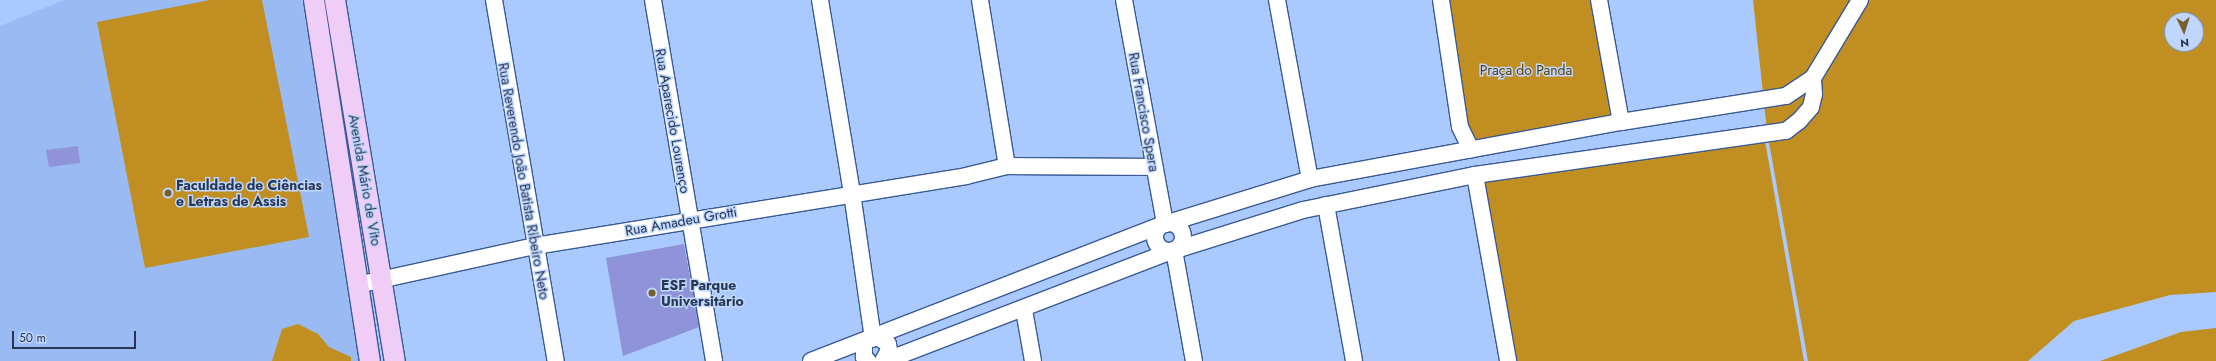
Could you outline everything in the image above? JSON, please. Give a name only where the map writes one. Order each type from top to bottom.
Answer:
[{"type":"main road","name":"Avenida Mário de Vito","points":[[314,0],[370,361]]},
{"type":"main road","name":"Avenida Mário de Vito","points":[[335,0],[395,361]]},
{"type":"street","name":"Rua Reverendo João Batista Ribeiro Neto","points":[[494,0],[535,246],[556,361]]},
{"type":"street","name":"Rua Aparecido Lourenço","points":[[653,0],[714,361]]},
{"type":"street","points":[[820,0],[852,193],[873,338]]},
{"type":"street","points":[[980,0],[1007,166]]},
{"type":"street","name":"Rua Francisco Spera","points":[[1124,0],[1153,167],[1165,224]]},
{"type":"street","points":[[1278,0],[1310,179]]},
{"type":"street","points":[[1441,0],[1460,127],[1471,150]]},
{"type":"street","points":[[1599,0],[1621,122]]},
{"type":"street","points":[[811,361],[1165,224],[1310,179],[1621,122],[1759,102],[1786,96],[1813,78],[1860,0]]},
{"type":"street","points":[[884,361],[1024,310],[1174,250],[1303,210],[1475,175],[1786,130],[1799,121],[1811,107],[1814,94],[1813,78]]},
{"type":"street","points":[[1471,150],[1479,152],[1485,163],[1482,170],[1475,175]]},
{"type":"street","name":"Rua Amadeu Grotti","points":[[357,285],[382,281],[535,246],[852,193],[966,176],[1007,166],[1153,167]]},
{"type":"street","points":[[1475,175],[1508,361]]},
{"type":"street","points":[[1326,205],[1354,361]]},
{"type":"street","points":[[1165,224],[1175,224],[1182,230],[1183,240],[1174,250]]},
{"type":"street","points":[[1174,250],[1194,361]]},
{"type":"street","points":[[1024,310],[1033,361]]},
{"type":"street","points":[[868,361],[864,357],[864,345],[873,338],[878,337],[888,344],[888,356],[884,361]]},
{"type":"shaded area","name":"Faculdade de Ciências e Letras de Assis","points":[[64,0],[302,0],[365,361],[0,361],[0,26]]},
{"type":"green space","points":[[210,0],[262,0],[309,237],[145,268],[97,22]]},
{"type":"green space","name":"Praça do Panda","points":[[1441,0],[1599,0],[1621,122],[1475,151],[1460,127]]},
{"type":"green space","points":[[1753,0],[2216,0],[2216,292],[2170,295],[2074,321],[2028,361],[1808,361],[1767,131]]},
{"type":"green space","points":[[1764,135],[1804,361],[1514,361],[1482,176]]},
{"type":"green space","points":[[298,324],[318,334],[329,347],[351,357],[351,361],[272,361],[282,329]]},
{"type":"green space","points":[[2216,328],[2216,361],[2100,361],[2181,332]]},
{"type":"building","points":[[78,146],[80,163],[49,167],[46,150]]},
{"type":"building","name":"ESF Parque Universitário","points":[[684,244],[699,327],[623,356],[606,258]]},
{"type":"place","name":"Faculdade de Ciências e Letras de Assis","points":[[168,193]]},
{"type":"place","name":"ESF Parque Universitário","points":[[652,293]]}]
